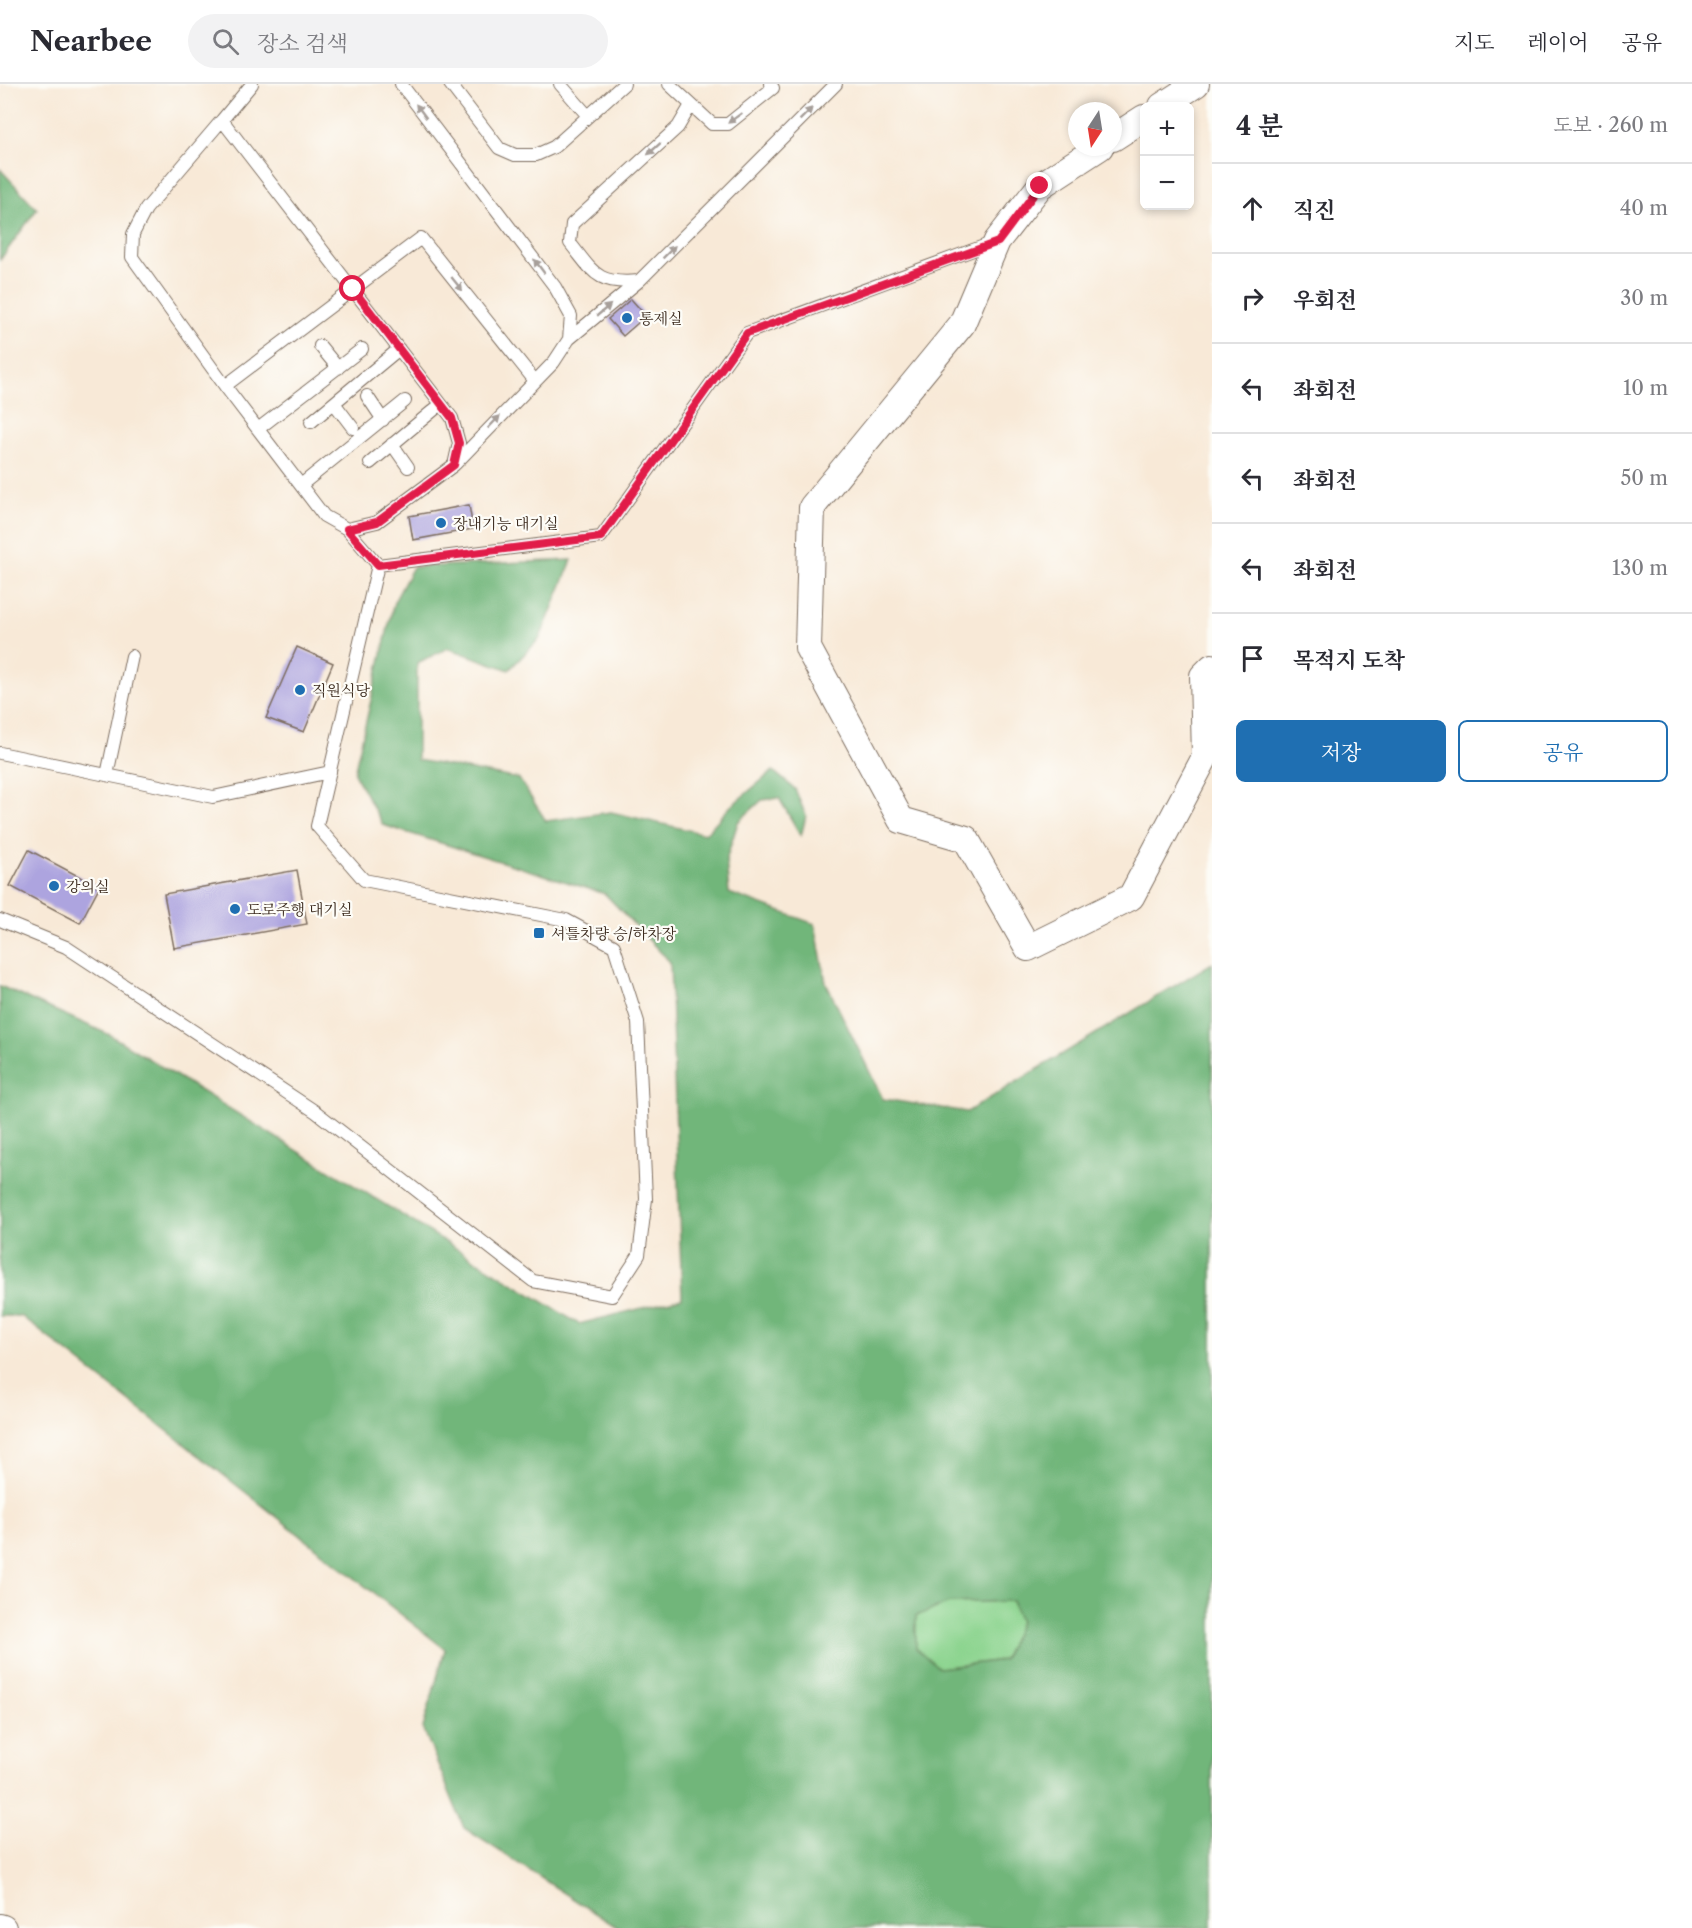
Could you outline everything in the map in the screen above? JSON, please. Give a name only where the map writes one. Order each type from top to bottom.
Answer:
[{"type":"street","points":[[1168,102],[1196,84]]},
{"type":"street","points":[[1122,132],[1140,121]]},
{"type":"street","points":[[1086,156],[1040,186],[998,242],[962,324],[812,507],[808,648],[902,820],[966,839],[1028,948],[1131,897],[1205,757],[1203,676],[1212,667]]},
{"type":"lane","points":[[252,84],[146,209],[133,234],[132,257],[225,386],[324,516],[347,529],[378,565]]},
{"type":"lane","points":[[401,84],[555,287],[571,316],[568,339]]},
{"type":"lane","points":[[450,84],[499,148],[515,155],[536,155],[554,147],[624,84]]},
{"type":"lane","points":[[560,84],[588,116]]},
{"type":"lane","points":[[669,84],[712,124],[728,124],[773,88],[770,84]]},
{"type":"lane","points":[[347,529],[377,522],[454,465],[554,362],[568,339],[639,281],[836,84]]},
{"type":"lane","points":[[639,281],[620,283],[596,276],[570,243],[572,224],[678,127],[691,105]]},
{"type":"lane","points":[[222,120],[452,418],[459,443],[454,465]]},
{"type":"lane","points":[[225,386],[421,238],[535,381]]},
{"type":"lane","points":[[378,565],[601,537],[747,333],[998,242]]},
{"type":"lane","points":[[320,346],[338,368]]},
{"type":"lane","points":[[258,429],[362,349]]},
{"type":"lane","points":[[311,422],[399,349]]},
{"type":"lane","points":[[366,396],[382,420]]},
{"type":"lane","points":[[301,485],[405,402]]},
{"type":"lane","points":[[334,403],[353,428]]},
{"type":"lane","points":[[370,463],[441,404]]},
{"type":"lane","points":[[392,444],[408,467]]},
{"type":"lane","points":[[0,920],[66,947],[316,1112],[533,1281],[612,1296],[639,1256],[646,1199],[638,1022],[614,946],[566,920],[364,880],[317,826],[378,565]]},
{"type":"lane","points":[[107,775],[132,656]]},
{"type":"lane","points":[[0,753],[213,797],[330,772]]},
{"type":"green space","points":[[0,169],[37,209],[0,260]]},
{"type":"green space","points":[[572,560],[540,638],[509,670],[448,648],[417,663],[417,760],[519,779],[546,821],[611,812],[705,834],[731,806],[773,771],[795,789],[806,816],[801,836],[779,798],[762,800],[738,822],[726,860],[729,893],[815,924],[826,983],[883,1099],[967,1112],[1212,963],[1212,1928],[618,1928],[464,1828],[423,1728],[445,1649],[21,1316],[0,1316],[0,986],[110,1035],[579,1324],[682,1298],[670,962],[605,894],[383,825],[354,773],[394,602],[413,567]],"holes":[[[1012,1601],[1020,1622],[1003,1660],[939,1668],[916,1648],[916,1616],[949,1603]]]},
{"type":"green space","points":[[1012,1601],[1020,1622],[1003,1660],[939,1668],[915,1648],[915,1616],[949,1603]]},
{"type":"building","name":"통제실","points":[[631,299],[646,316],[623,336],[608,319]]},
{"type":"building","name":"장내기능 대기실","points":[[469,505],[473,529],[413,540],[409,516]]},
{"type":"building","name":"직원식당","points":[[297,647],[333,663],[304,732],[266,718]]},
{"type":"building","name":"강의실","points":[[29,850],[99,887],[80,923],[10,886]]},
{"type":"building","name":"도로주행 대기실","points":[[297,870],[307,924],[174,948],[164,894]]},
{"type":"place","name":"통제실","points":[[627,318]]},
{"type":"place","name":"장내기능 대기실","points":[[441,523]]},
{"type":"place","name":"직원식당","points":[[300,690]]},
{"type":"place","name":"강의실","points":[[54,886]]},
{"type":"place","name":"도로주행 대기실","points":[[235,909]]},
{"type":"place","name":"셔틀차량 승/하차장","points":[[539,933]]},
{"type":"route","points":[[353,289],[452,418],[459,443],[454,465],[377,522],[347,529],[378,565],[601,537],[747,333],[998,242],[1040,186]]}]
